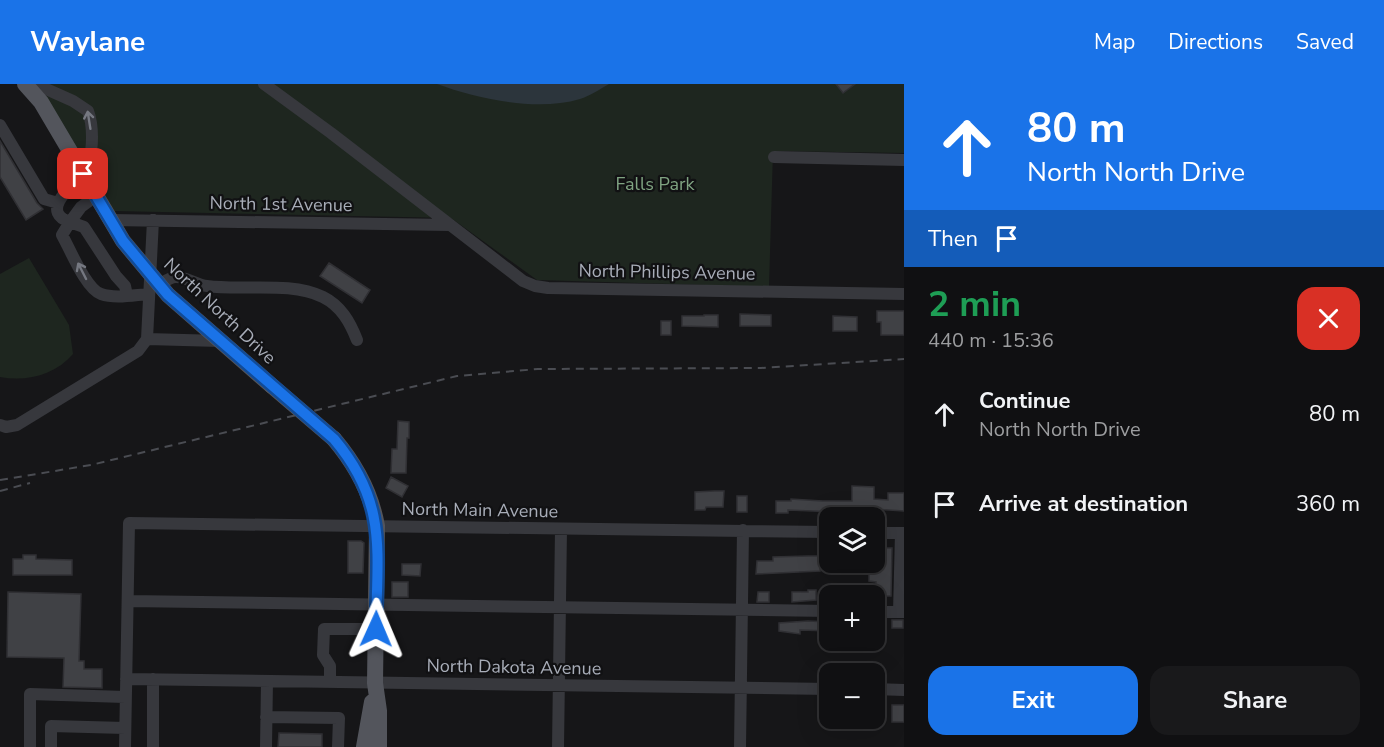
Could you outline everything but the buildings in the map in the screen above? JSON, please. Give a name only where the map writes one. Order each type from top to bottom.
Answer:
[{"type":"main road","name":"North North Drive","points":[[25,84],[41,102],[110,220],[153,285],[334,439],[348,455],[363,480],[374,510],[376,526],[375,683]]},
{"type":"main road","points":[[364,747],[375,683]]},
{"type":"main road","points":[[375,683],[379,711],[379,747]]},
{"type":"street","points":[[35,84],[74,101],[88,111],[91,122],[90,154],[84,176],[60,197],[58,213],[63,220],[84,227],[125,286],[127,295]]},
{"type":"street","name":"North Phillips Avenue","points":[[264,84],[523,281],[535,286],[904,294]]},
{"type":"street","points":[[0,125],[44,199],[58,203]]},
{"type":"street","points":[[774,156],[904,160]]},
{"type":"street","points":[[96,196],[81,207],[62,235],[92,288],[102,295],[127,295],[176,277],[210,286],[302,290],[322,296],[338,307],[346,316],[357,340]]},
{"type":"street","name":"North 1st Avenue","points":[[110,220],[450,225]]},
{"type":"street","points":[[0,425],[6,427],[17,425],[138,351],[147,339],[153,285],[153,220]]},
{"type":"street","points":[[147,339],[220,340]]},
{"type":"street","name":"North Main Avenue","points":[[128,601],[129,523],[819,532]]},
{"type":"street","points":[[558,747],[561,529]]},
{"type":"street","points":[[740,747],[743,530]]},
{"type":"street","points":[[885,532],[902,533],[902,612],[885,612]]},
{"type":"street","points":[[125,747],[128,601],[819,611]]},
{"type":"street","points":[[330,682],[330,666],[323,654],[324,629],[376,629]]},
{"type":"street","name":"North Dakota Avenue","points":[[126,679],[819,689]]},
{"type":"street","points":[[153,679],[153,747]]},
{"type":"street","points":[[266,747],[267,681]]},
{"type":"street","points":[[885,689],[904,690]]},
{"type":"street","points":[[30,747],[30,694],[125,697]]},
{"type":"street","points":[[266,717],[339,718],[338,747]]},
{"type":"street","points":[[51,747],[51,726],[125,728]]},
{"type":"green space","name":"Falls Park","points":[[36,84],[904,84],[904,153],[773,151],[769,287],[537,280],[451,218],[114,211]]},
{"type":"green space","points":[[29,258],[69,325],[73,354],[58,367],[40,375],[20,378],[0,377],[0,274]]},
{"type":"shaded area","points":[[437,84],[609,84],[580,99],[563,103],[527,104],[489,99]]},
{"type":"railway","points":[[0,480],[91,465],[457,376],[538,369],[761,368],[904,359]]},
{"type":"railway","points":[[0,491],[30,483]]},
{"type":"route","points":[[83,174],[123,241],[168,295],[334,439],[348,455],[363,480],[374,510],[377,545],[376,629]]}]
